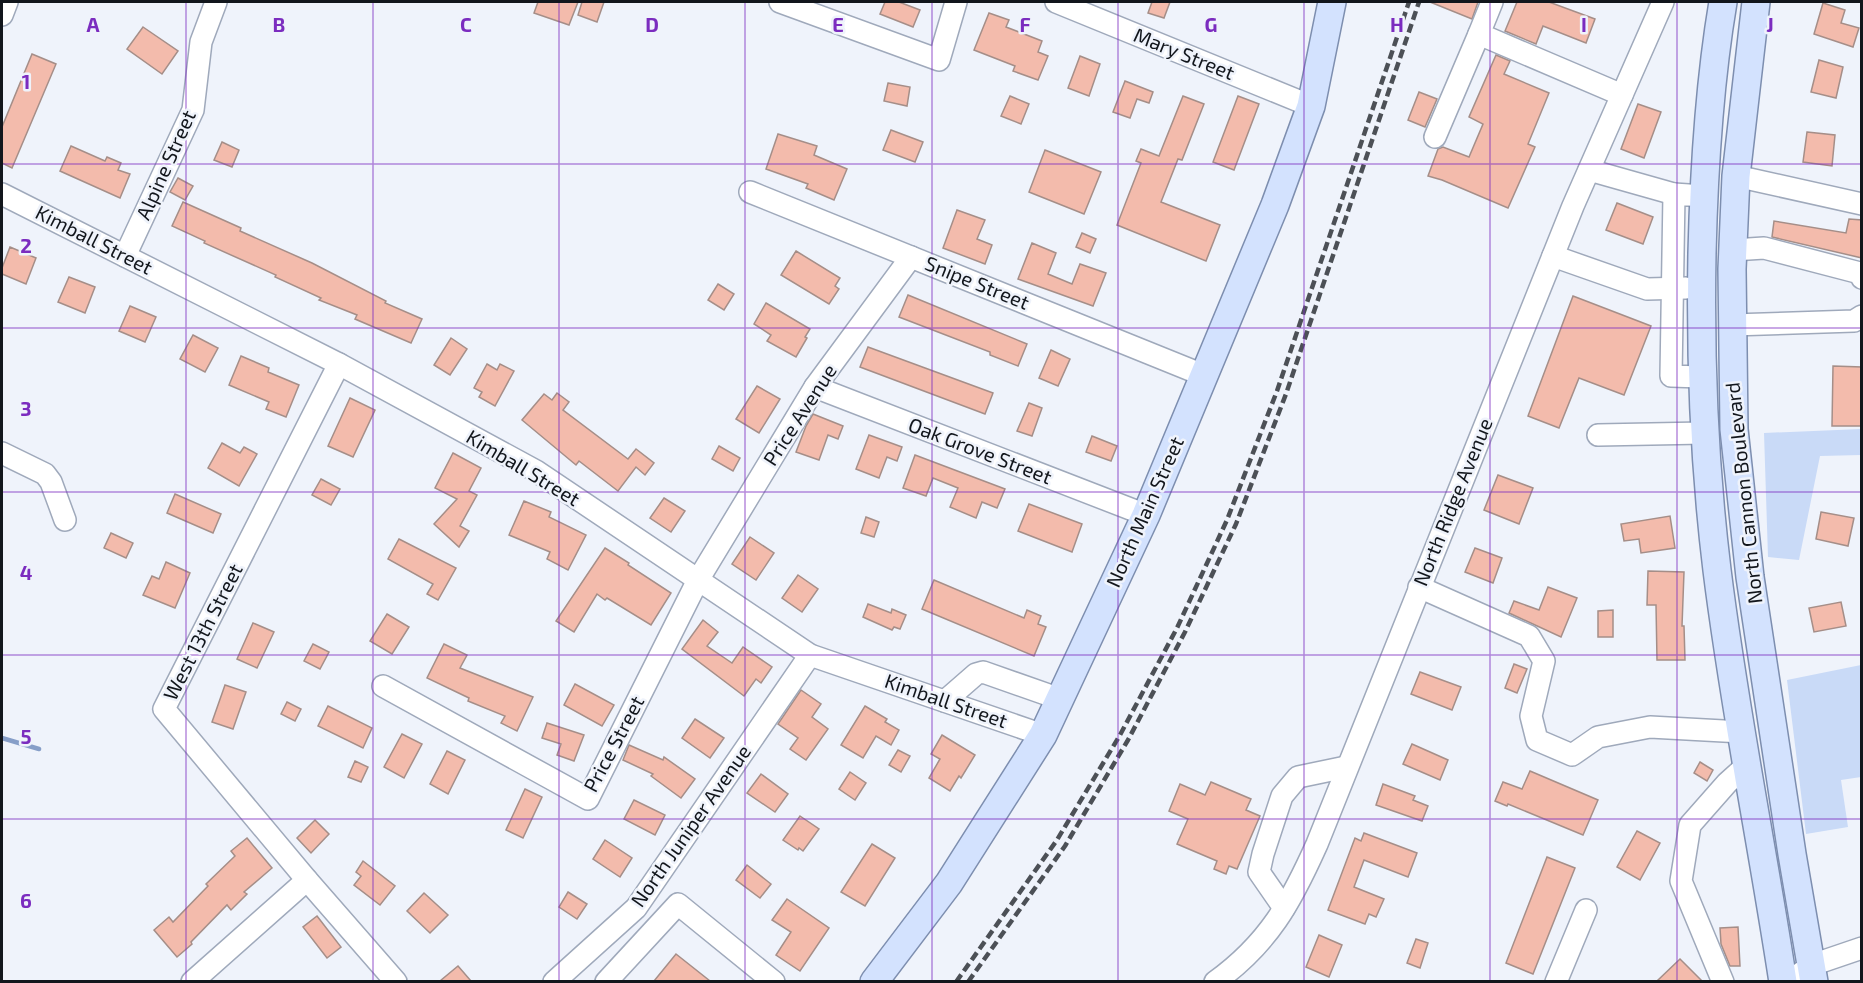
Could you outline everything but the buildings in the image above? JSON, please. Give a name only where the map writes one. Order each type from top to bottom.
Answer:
[{"type":"main road","name":"North Main Street","points":[[874,981],[949,883],[1043,735],[1060,699],[1146,515],[1275,204],[1311,106],[1332,2]]},
{"type":"main road","name":"North Cannon Boulevard","points":[[1724,2],[1712,86],[1703,196],[1701,377],[1704,433],[1717,572],[1783,981]]},
{"type":"main road","name":"North Cannon Boulevard","points":[[1756,2],[1736,176],[1732,250],[1734,429],[1749,574],[1792,854],[1813,973]]},
{"type":"street","points":[[2,15],[7,2]]},
{"type":"street","name":"Alpine Street","points":[[124,256],[193,110],[201,42],[216,2]]},
{"type":"street","points":[[780,2],[939,60],[956,2]]},
{"type":"street","name":"Mary Street","points":[[1056,2],[1311,106]]},
{"type":"street","points":[[1435,137],[1492,2]]},
{"type":"street","name":"North Ridge Avenue","points":[[1215,981],[1247,956],[1271,930],[1297,889],[1553,256],[1663,2]]},
{"type":"street","points":[[1479,33],[1622,95]]},
{"type":"street","points":[[1589,170],[1674,194],[1703,196]]},
{"type":"street","points":[[1736,176],[1862,204]]},
{"type":"street","name":"Snipe Street","points":[[750,192],[1203,375]]},
{"type":"street","name":"Kimball Street","points":[[2,194],[339,364],[536,471],[810,655],[1043,735]]},
{"type":"street","points":[[1674,194],[1671,376],[1701,377]]},
{"type":"street","points":[[1732,250],[1764,248],[1860,273],[1862,278]]},
{"type":"street","points":[[1553,256],[1647,289],[1701,288]]},
{"type":"street","name":"Price Avenue","points":[[698,580],[815,387],[911,257]]},
{"type":"street","points":[[1732,325],[1854,321],[1862,316]]},
{"type":"street","name":"West 13th Street","points":[[339,364],[164,709],[307,880],[396,981]]},
{"type":"street","name":"Oak Grove Street","points":[[815,387],[1146,515]]},
{"type":"street","points":[[1598,435],[1704,433]]},
{"type":"street","points":[[2,453],[45,474],[51,482],[65,520]]},
{"type":"street","name":"Price Street","points":[[383,686],[588,799],[698,580]]},
{"type":"street","points":[[1419,587],[1529,636],[1544,661],[1531,716],[1537,740],[1572,755],[1598,737],[1650,728],[1742,732]]},
{"type":"street","name":"North Juniper Avenue","points":[[554,981],[636,908],[810,655]]},
{"type":"street","points":[[945,701],[976,674],[983,672],[1060,699]]},
{"type":"street","points":[[1723,981],[1681,881],[1690,825],[1727,783],[1747,765]]},
{"type":"street","points":[[1284,908],[1259,872],[1282,796],[1298,777],[1346,767]]},
{"type":"street","points":[[192,981],[307,880]]},
{"type":"street","points":[[606,981],[678,904],[774,981]]},
{"type":"street","points":[[1556,981],[1586,910]]},
{"type":"street","points":[[1788,981],[1813,973],[1862,948]]},
{"type":"street","points":[[1242,981],[1247,956]]},
{"type":"shaded area","points":[[1861,429],[1861,455],[1820,456],[1799,560],[1768,557],[1764,433]]},
{"type":"shaded area","points":[[1861,665],[1861,777],[1841,780],[1848,827],[1806,834],[1787,680]]},
{"type":"waterway","points":[[2,738],[39,749]]},
{"type":"railway","points":[[956,982],[1057,840],[1120,735],[1177,628],[1227,520],[1277,391],[1409,2]]},
{"type":"railway","points":[[968,982],[1065,846],[1128,740],[1185,632],[1236,524],[1286,394],[1419,2]]}]
